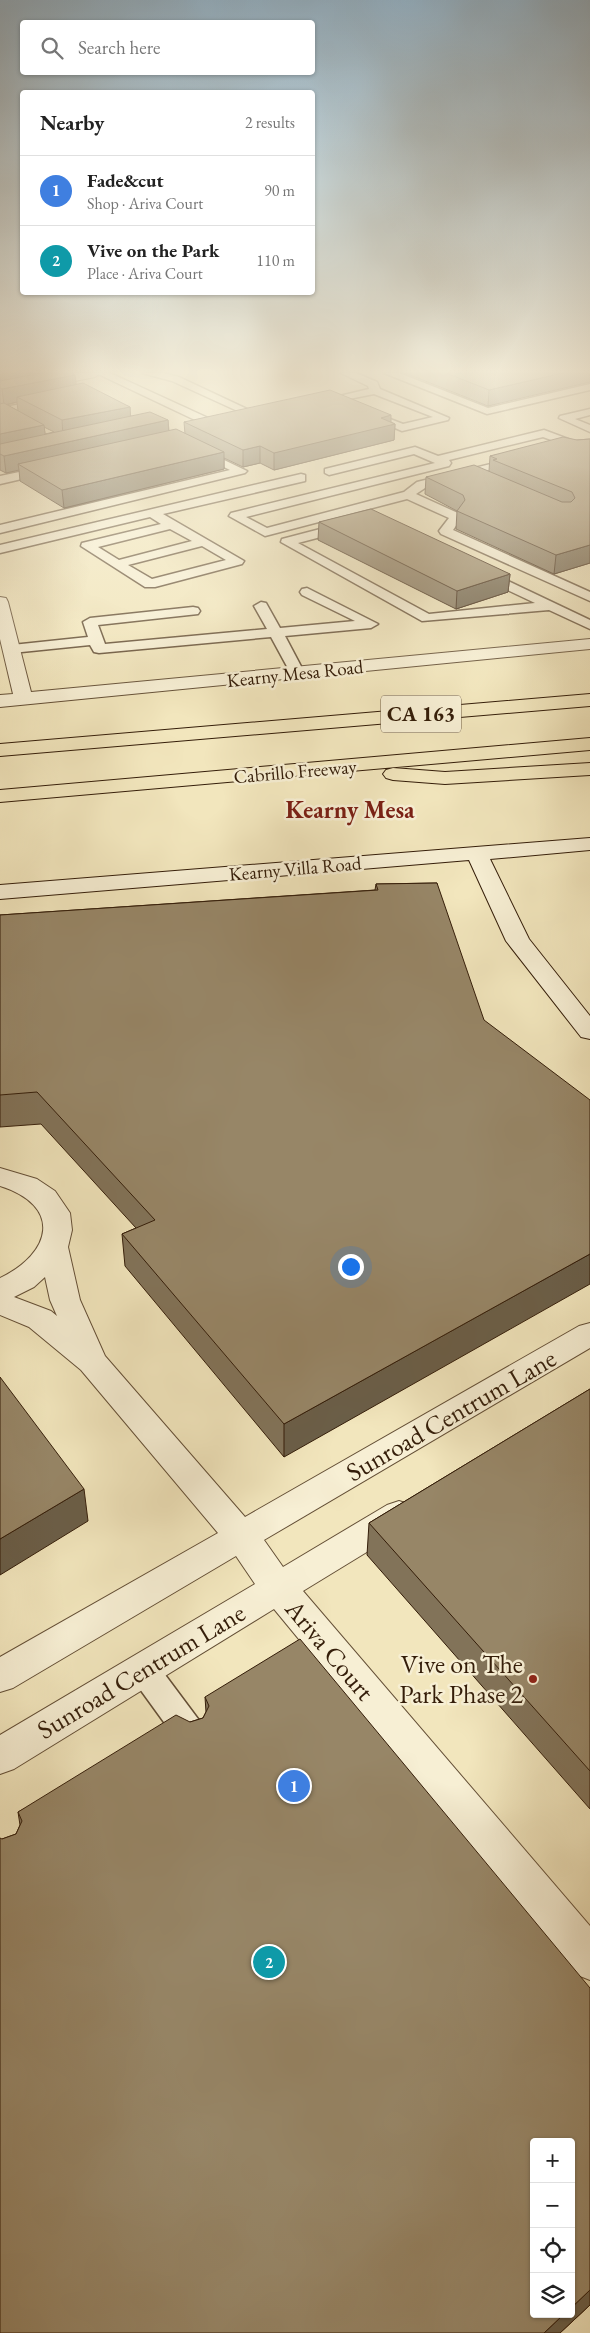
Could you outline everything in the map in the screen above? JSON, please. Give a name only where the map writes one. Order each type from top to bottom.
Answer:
[{"type":"highway","points":[[252,729],[590,688]]},
{"type":"highway","name":"CA 163","points":[[0,750],[590,700]]},
{"type":"highway","name":"Cabrillo Freeway","points":[[0,796],[590,744]]},
{"type":"highway","points":[[324,768],[445,778],[590,769]]},
{"type":"street","points":[[0,602],[23,699]]},
{"type":"street","name":"Kearny Mesa Road","points":[[0,701],[590,644]]},
{"type":"street","name":"Kearny Villa Road","points":[[0,892],[590,844]]},
{"type":"street","points":[[477,854],[518,941],[590,1032]]},
{"type":"street","name":"Ariva Court","points":[[0,1177],[16,1180],[39,1191],[54,1208],[60,1228],[54,1249],[39,1269],[15,1286],[0,1291]]},
{"type":"street","name":"Ariva Court","points":[[54,1249],[65,1300],[92,1362]]},
{"type":"street","name":"Ariva Court","points":[[0,1303],[40,1320],[92,1362],[241,1536],[278,1588],[590,1959]]},
{"type":"street","name":"Sunroad Centrum Lane","points":[[0,1676],[590,1334]]},
{"type":"street","name":"Sunroad Centrum Lane","points":[[0,1756],[424,1500]]},
{"type":"lane","points":[[0,529],[199,482]]},
{"type":"lane","points":[[0,549],[284,482]]},
{"type":"lane","points":[[365,482],[235,516],[265,532],[408,495],[421,486],[436,482]]},
{"type":"lane","points":[[408,495],[456,517],[445,531],[590,597]]},
{"type":"lane","points":[[151,513],[236,561],[150,584],[87,546],[172,525]]},
{"type":"lane","points":[[362,522],[287,542],[427,618],[550,606]]},
{"type":"lane","points":[[117,564],[204,542]]},
{"type":"lane","points":[[470,567],[590,625]]},
{"type":"lane","points":[[566,586],[582,581]]},
{"type":"lane","points":[[193,611],[90,622],[99,649],[371,624],[307,592]]},
{"type":"lane","points":[[262,606],[297,672]]},
{"type":"lane","points":[[12,649],[96,640]]},
{"type":"lane","points":[[143,1669],[193,1737]]},
{"type":"building","points":[[48,482],[97,482],[62,490]]},
{"type":"building","points":[[436,482],[514,482],[562,502],[571,502],[575,498],[572,492],[547,482],[590,482],[590,545],[556,555],[457,511],[465,500],[463,495]]},
{"type":"building","points":[[371,509],[510,574],[457,591],[319,522]]},
{"type":"building","points":[[437,883],[484,1020],[590,1100],[590,1254],[284,1424],[122,1234],[155,1220],[37,1092],[0,1095],[0,915],[378,890],[376,884]]},
{"type":"building","points":[[0,1377],[84,1489],[0,1539]]},
{"type":"building","name":"Vive on The Park Phase 2","points":[[590,1389],[590,1771],[369,1523]]},
{"type":"building","points":[[300,1639],[590,1988],[590,2290],[575,2304],[575,2138],[530,2138],[530,2318],[560,2318],[544,2333],[0,2333],[0,1838],[16,1834],[22,1821],[18,1812],[176,1715],[190,1722],[203,1718],[209,1706],[205,1697]]},
{"type":"place","name":"Vive on The Park Phase 2","points":[[533,1679]]},
{"type":"place","name":"Fade&cut","points":[[294,1786]]},
{"type":"place","name":"Vive on the Park","points":[[269,1962]]},
{"type":"district","name":"Kearny Mesa","points":[[350,810]]}]
